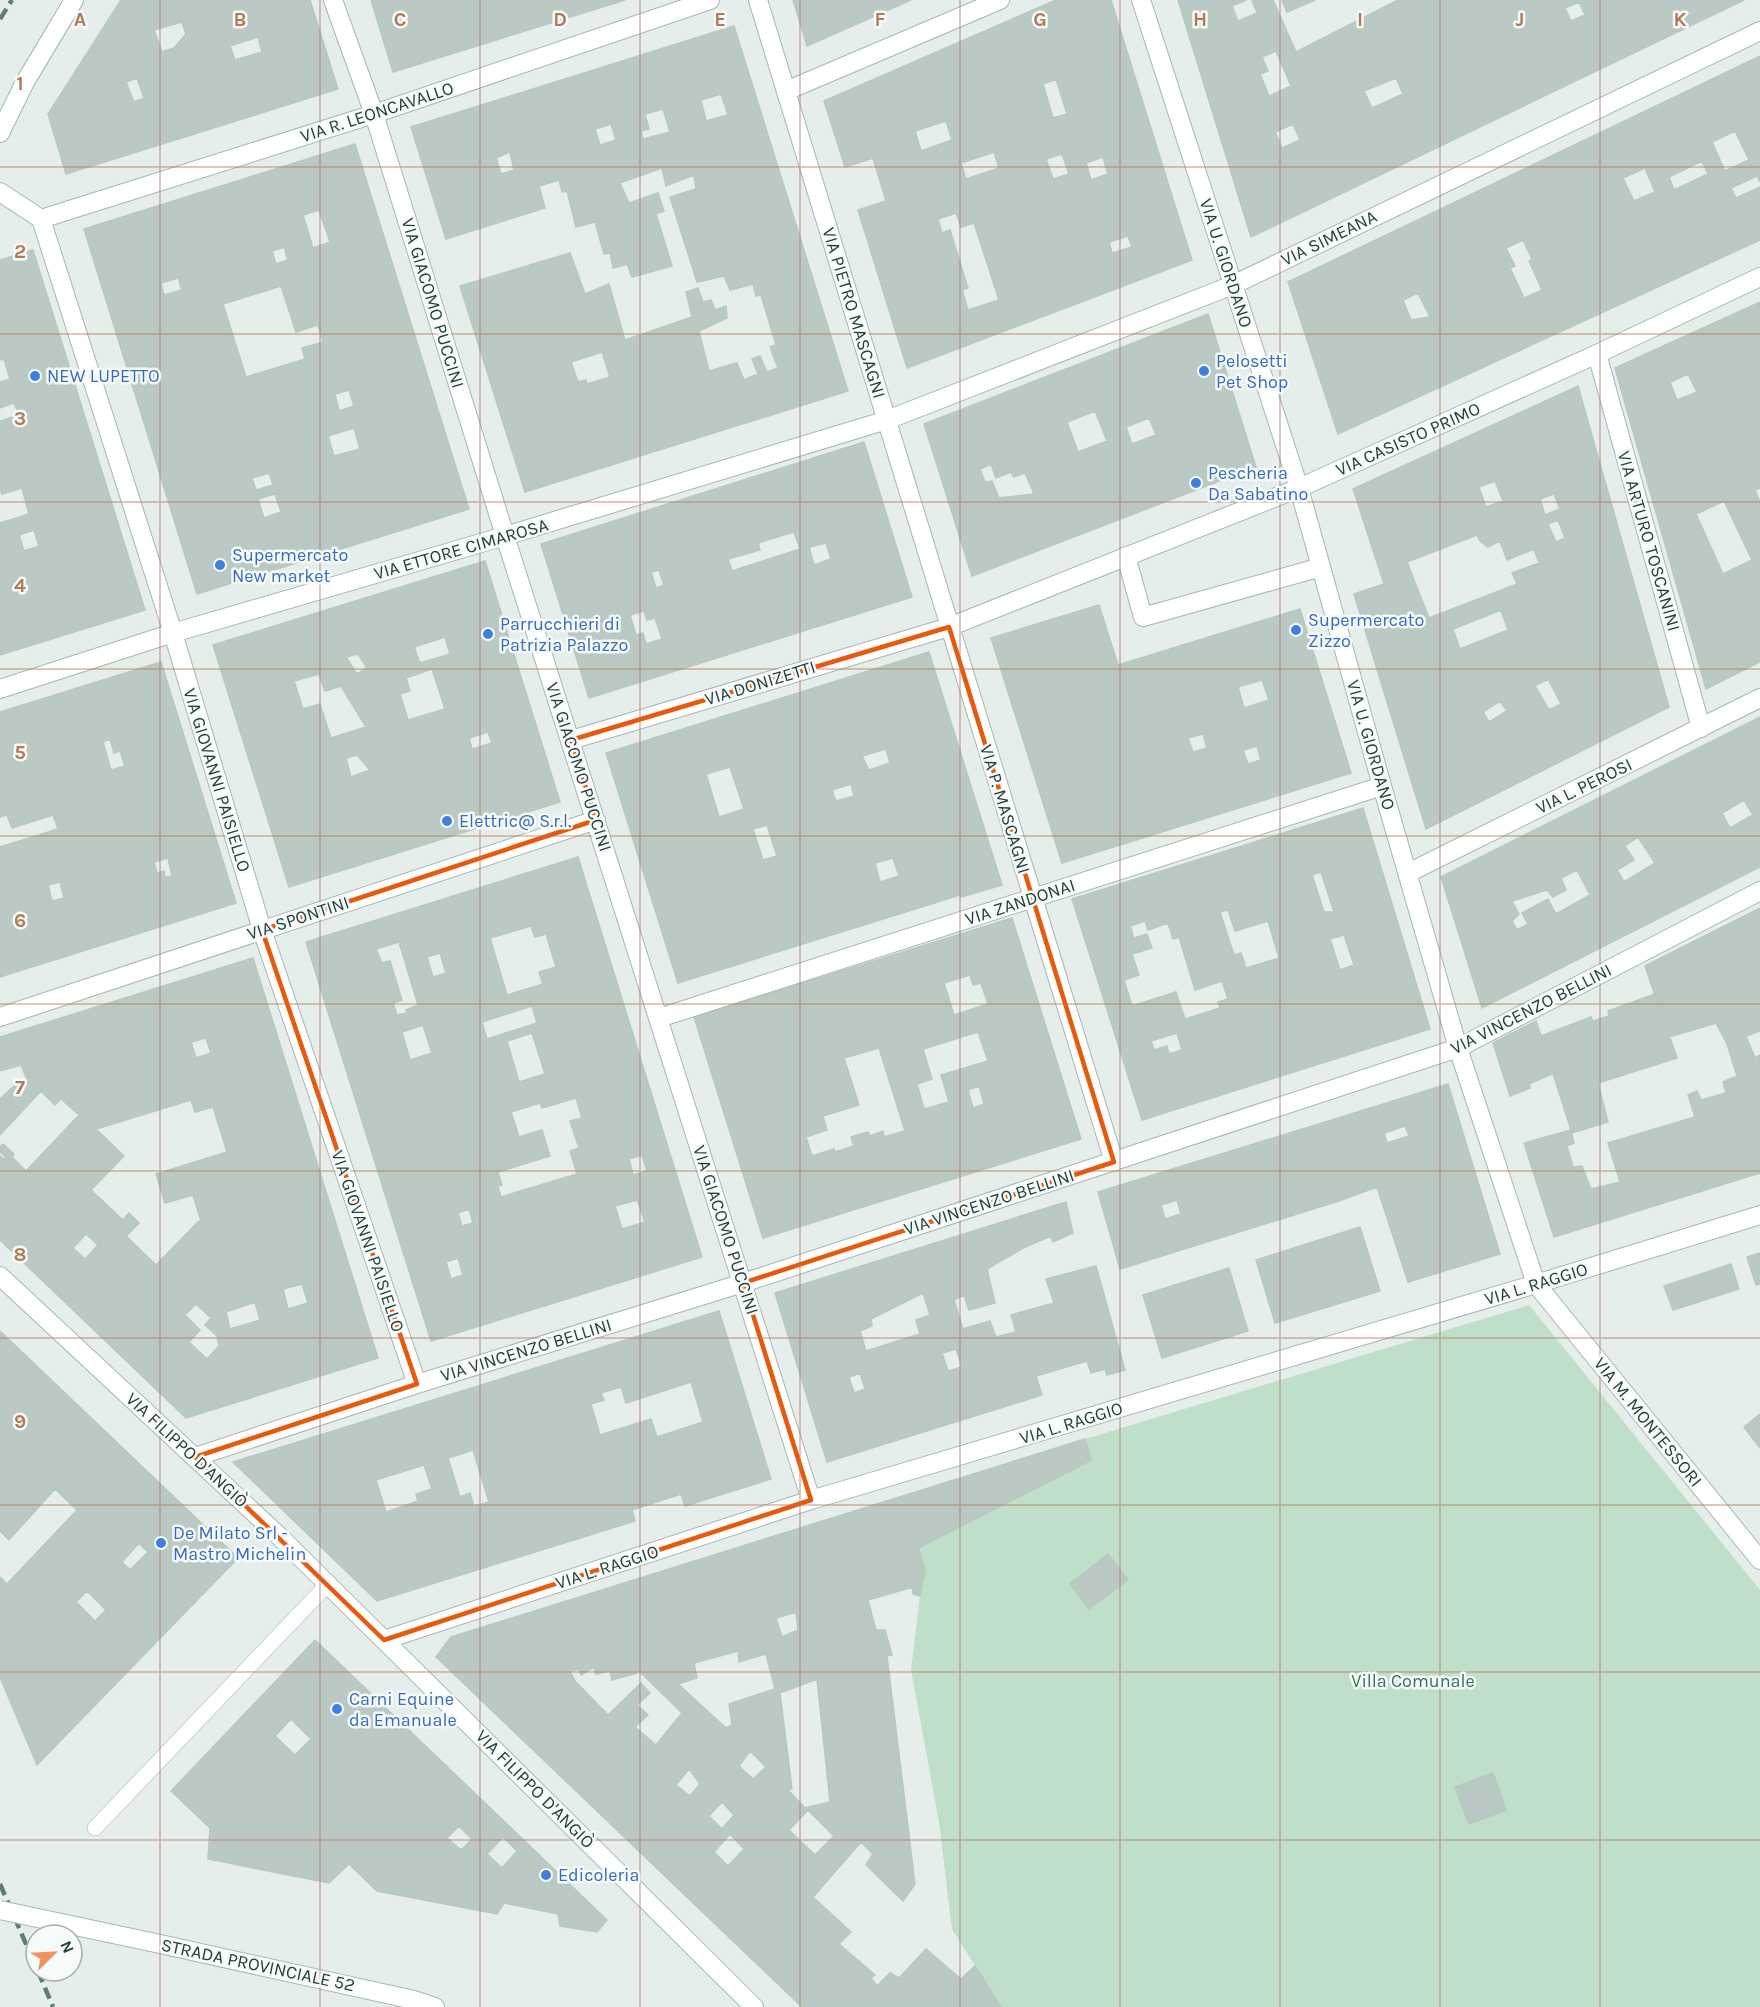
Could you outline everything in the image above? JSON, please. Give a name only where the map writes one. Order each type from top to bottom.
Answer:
[{"type":"street","points":[[0,133],[25,82],[75,0]]},
{"type":"street","name":"VIA GIACOMO PUCCINI","points":[[333,0],[374,114],[505,536],[812,1500]]},
{"type":"street","name":"VIA R. LEONCAVALLO","points":[[41,219],[374,114],[710,0]]},
{"type":"street","name":"VIA PIETRO MASCAGNI","points":[[758,0],[949,627]]},
{"type":"street","points":[[786,91],[1000,0]]},
{"type":"street","name":"VIA U. GIORDANO","points":[[1141,0],[1299,488],[1458,1048],[1536,1284]]},
{"type":"street","name":"VIA SIMEANA","points":[[887,420],[1233,285],[1760,31]]},
{"type":"street","points":[[0,192],[41,219]]},
{"type":"street","name":"VIA GIOVANNI PAISIELLO","points":[[41,219],[173,633],[262,930],[417,1384]]},
{"type":"street","name":"VIA CASISTO PRIMO","points":[[949,627],[1299,488],[1597,354],[1760,277]]},
{"type":"street","name":"VIA ARTURO TOSCANINI","points":[[1597,354],[1701,728]]},
{"type":"street","name":"VIA ETTORE CIMAROSA","points":[[0,689],[173,633],[505,536],[887,420]]},
{"type":"street","points":[[1126,556],[1143,617],[1321,567]]},
{"type":"street","name":"VIA DONIZETTI","points":[[571,740],[949,627]]},
{"type":"street","name":"VIA P. MASCAGNI","points":[[949,627],[1114,1162]]},
{"type":"street","name":"VIA L. PEROSI","points":[[1408,873],[1760,698]]},
{"type":"street","name":"VIA ZANDONAI","points":[[659,1018],[1382,786]]},
{"type":"street","name":"VIA SPONTINI","points":[[0,1017],[596,820]]},
{"type":"street","name":"VIA VINCENZO BELLINI","points":[[195,1457],[1114,1162],[1458,1048],[1760,891]]},
{"type":"street","name":"VIA L. RAGGIO","points":[[384,1640],[812,1500],[1760,1215]]},
{"type":"street","name":"VIA FILIPPO D'ANGIÒ","points":[[0,1276],[328,1584],[754,2007]]},
{"type":"street","name":"VIA M. MONTESSORI","points":[[1536,1284],[1760,1560]]},
{"type":"street","name":"STRADA PROVINCIALE 52","points":[[0,1910],[414,2000],[435,2007]]},
{"type":"lane","points":[[95,1828],[328,1584]]},
{"type":"highlighted area","points":[[949,627],[1114,1162],[743,1283],[811,1500],[384,1640],[195,1457],[417,1384],[262,930],[596,820],[571,740]]},
{"type":"green space","name":"Villa Comunale","points":[[1529,1305],[1760,1590],[1760,2007],[1001,2007],[952,1929],[939,1822],[911,1670],[925,1569],[918,1548],[1091,1460],[1085,1439]]},
{"type":"building","points":[[121,0],[310,0],[338,89],[66,174],[48,114]],"holes":[[[182,22],[186,34],[174,48],[162,52],[154,30]],[[258,37],[262,52],[235,60],[230,46]],[[137,78],[144,98],[134,102],[126,82]]]},
{"type":"building","points":[[371,0],[625,0],[393,72]]},
{"type":"building","points":[[793,0],[911,0],[807,46]]},
{"type":"building","points":[[1056,0],[1111,0],[1192,260],[907,368],[858,210],[886,201],[873,158],[845,167],[824,101]],"holes":[[[1056,79],[1067,114],[1053,118],[1043,84]],[[946,121],[952,140],[921,151],[915,131]],[[994,152],[999,168],[966,179],[961,163]],[[1062,154],[1069,174],[1053,179],[1046,159]],[[1103,157],[1108,174],[1091,180],[1086,163]],[[956,213],[961,227],[974,223],[999,300],[968,310],[962,290],[968,288],[950,230],[942,233],[938,219]],[[1128,236],[1132,247],[1112,253],[1109,242]]]},
{"type":"building","points":[[1178,0],[1246,0],[1232,6],[1238,21],[1257,13],[1252,0],[1273,0],[1296,52],[1398,0],[1744,0],[1251,237]],"holes":[[[1579,2],[1585,15],[1571,21],[1565,8]],[[1276,51],[1291,86],[1269,96],[1260,74],[1268,71],[1262,57]],[[1396,78],[1403,94],[1372,108],[1364,91]],[[1293,124],[1300,140],[1282,148],[1275,132]]]},
{"type":"building","points":[[1282,0],[1315,0],[1287,12]]},
{"type":"building","points":[[734,26],[848,391],[525,492],[460,286],[570,253],[585,294],[609,284],[625,340],[692,317],[686,292],[698,288],[703,302],[711,300],[715,310],[726,306],[727,318],[699,331],[709,371],[737,363],[744,380],[758,374],[752,359],[760,356],[767,372],[778,368],[770,347],[776,345],[761,295],[756,296],[753,284],[730,290],[724,276],[697,282],[670,197],[696,189],[694,175],[666,186],[662,168],[620,183],[629,203],[658,193],[664,211],[656,214],[672,266],[632,277],[627,264],[613,268],[610,253],[604,254],[595,222],[576,227],[567,191],[562,192],[559,180],[539,186],[545,208],[446,239],[411,127]],"holes":[[[721,94],[728,115],[706,121],[701,100]],[[663,109],[670,132],[643,139],[641,131],[649,129],[645,114]],[[611,124],[616,140],[600,145],[595,129]],[[510,152],[514,170],[501,174],[496,158]],[[602,352],[610,377],[587,384],[586,380],[578,382],[571,362]]]},
{"type":"building","points":[[1760,56],[1760,182],[1757,176],[1731,188],[1736,198],[1760,187],[1760,240],[1338,434],[1288,282]],"holes":[[[1735,131],[1749,160],[1725,171],[1712,142]],[[1702,161],[1708,174],[1674,190],[1669,177]],[[1645,168],[1655,192],[1634,201],[1623,178]],[[1523,240],[1532,259],[1529,261],[1542,290],[1524,298],[1510,268],[1515,266],[1506,248]],[[1418,293],[1430,317],[1411,320],[1403,300]]]},
{"type":"building","points":[[355,144],[469,509],[197,594],[84,229]],"holes":[[[319,210],[330,242],[313,248],[303,215]],[[284,247],[288,260],[276,264],[272,251]],[[178,278],[182,290],[164,295],[161,283]],[[281,286],[296,332],[318,325],[323,342],[302,348],[305,359],[246,377],[223,304]],[[349,390],[354,406],[339,411],[335,394]],[[354,428],[360,449],[334,456],[328,436]],[[269,473],[273,485],[256,490],[252,478]],[[275,494],[281,512],[264,518],[258,499]]]},
{"type":"building","points":[[33,250],[145,610],[0,655],[0,523],[29,514],[22,488],[2,494],[0,489],[0,421],[19,415],[14,403],[0,408],[0,382],[10,379],[4,359],[0,360],[0,260]],"holes":[[[34,530],[39,546],[24,551],[19,535]]]},
{"type":"building","points":[[1760,302],[1760,488],[1755,490],[1760,502],[1760,662],[1706,689],[1615,368]],"holes":[[[1688,374],[1697,392],[1677,400],[1670,382]],[[1724,501],[1752,560],[1723,574],[1696,514]]]},
{"type":"building","points":[[1208,314],[1256,467],[972,576],[924,424]],"holes":[[[1095,411],[1107,441],[1078,452],[1067,422]],[[1149,418],[1156,435],[1132,444],[1126,427]],[[991,464],[996,478],[1011,472],[1014,477],[1025,473],[1034,494],[999,498],[992,481],[985,482],[980,469]]]},
{"type":"building","points":[[1578,386],[1669,707],[1426,829],[1354,594],[1384,584],[1353,489]],"holes":[[[1495,481],[1503,501],[1486,507],[1479,487]],[[1554,494],[1560,509],[1545,515],[1540,499]],[[1558,520],[1565,538],[1556,542],[1548,524]],[[1477,535],[1480,541],[1488,547],[1500,541],[1507,560],[1534,549],[1539,563],[1512,573],[1517,584],[1429,618],[1407,562]],[[1501,610],[1508,630],[1460,649],[1453,629]],[[1548,679],[1561,704],[1549,710],[1535,686]],[[1500,701],[1507,711],[1489,722],[1483,712]]]},
{"type":"building","points":[[864,442],[912,597],[589,698],[541,544]],"holes":[[[794,532],[800,549],[732,571],[728,559],[760,550],[758,543]],[[826,543],[831,559],[814,565],[809,547]],[[659,570],[664,585],[656,588],[651,572]],[[644,611],[647,620],[655,618],[662,639],[646,644],[643,633],[636,635],[630,615]]]},
{"type":"building","points":[[485,561],[560,802],[289,887],[213,645]],"holes":[[[445,637],[450,654],[420,663],[414,647]],[[358,654],[367,668],[357,674],[346,657]],[[432,669],[445,709],[408,720],[400,694],[410,691],[406,678]],[[319,674],[325,691],[341,686],[366,727],[331,738],[320,704],[303,709],[294,681]],[[488,732],[492,743],[472,749],[469,738]],[[357,755],[370,770],[351,777],[346,758]]]},
{"type":"building","points":[[1099,605],[1118,665],[1300,609],[1351,773],[1062,863],[991,638]],"holes":[[[1262,680],[1269,700],[1244,708],[1238,687]],[[1203,734],[1207,748],[1193,752],[1188,738]],[[1257,746],[1261,760],[1248,764],[1243,750]]]},
{"type":"building","points":[[929,652],[1002,885],[961,897],[960,895],[678,983],[606,753]],"holes":[[[886,749],[890,763],[869,770],[862,756]],[[730,767],[744,809],[719,817],[706,774]],[[851,784],[854,796],[836,801],[832,790]],[[767,825],[777,856],[763,860],[753,829]],[[893,858],[899,876],[880,882],[875,863]]]},
{"type":"building","points":[[161,662],[236,903],[0,977],[0,847],[58,829],[53,815],[12,828],[7,815],[0,817],[0,712]],"holes":[[[110,739],[114,753],[120,751],[125,766],[111,770],[103,742]],[[168,858],[172,876],[165,877],[164,871],[157,873],[154,862]],[[60,882],[64,898],[52,901],[48,885]]]},
{"type":"building","points":[[1760,717],[1760,867],[1482,1008],[1441,877]],"holes":[[[1744,800],[1753,815],[1730,828],[1722,813]],[[1638,837],[1655,863],[1624,882],[1617,870],[1634,860],[1625,846]],[[1577,870],[1590,895],[1556,914],[1548,899],[1522,913],[1528,924],[1517,930],[1512,921],[1519,914],[1512,901],[1547,890],[1553,897],[1566,890],[1561,878]]]},
{"type":"building","points":[[1363,808],[1430,1029],[1142,1120],[1072,899]],"holes":[[[1321,872],[1334,912],[1324,912],[1312,875]],[[1228,910],[1235,931],[1268,921],[1279,958],[1246,968],[1241,953],[1234,955],[1220,912]],[[1145,921],[1148,930],[1168,923],[1173,939],[1179,937],[1195,990],[1222,981],[1228,999],[1218,1002],[1220,1008],[1185,1019],[1176,992],[1132,1006],[1124,980],[1139,975],[1132,954],[1152,948],[1147,934],[1134,938],[1130,926]],[[1344,935],[1354,965],[1340,970],[1330,939]],[[1177,1033],[1182,1050],[1169,1054],[1167,1046],[1154,1050],[1151,1041]]]},
{"type":"building","points":[[578,857],[702,1257],[431,1341],[306,942]],"holes":[[[531,926],[535,937],[546,934],[556,967],[539,972],[543,984],[507,995],[490,938]],[[399,942],[418,1005],[406,1010],[407,1013],[397,1015],[393,1003],[402,1000],[390,961],[382,963],[376,949]],[[440,953],[446,973],[433,977],[427,957]],[[532,1006],[537,1023],[487,1039],[482,1022]],[[423,1025],[432,1053],[410,1060],[402,1032]],[[532,1033],[545,1074],[519,1082],[507,1041]],[[576,1098],[582,1118],[570,1121],[579,1148],[570,1151],[577,1174],[501,1197],[498,1186],[502,1185],[498,1172],[550,1156],[542,1130],[519,1137],[511,1112],[540,1103],[542,1108]],[[642,1155],[647,1171],[633,1175],[629,1159]],[[637,1200],[645,1222],[622,1229],[615,1206]],[[469,1209],[473,1223],[462,1226],[458,1213]],[[458,1258],[463,1275],[451,1279],[446,1262]]]},
{"type":"building","points":[[1760,908],[1760,1031],[1746,1036],[1755,1058],[1760,1055],[1760,1173],[1554,1237],[1524,1143],[1571,1130],[1574,1143],[1567,1146],[1573,1167],[1582,1166],[1591,1189],[1620,1182],[1608,1143],[1695,1117],[1688,1095],[1697,1091],[1701,1100],[1726,1093],[1723,1082],[1737,1076],[1727,1044],[1716,1023],[1669,1037],[1645,966]]},
{"type":"building","points":[[1012,918],[1081,1139],[763,1238],[694,1017]],"holes":[[[970,975],[973,985],[981,983],[988,1004],[954,1015],[944,983]],[[978,1032],[988,1061],[941,1075],[949,1102],[924,1109],[917,1084],[932,1079],[923,1049]],[[879,1048],[905,1131],[884,1137],[883,1131],[870,1136],[868,1132],[851,1137],[854,1146],[812,1156],[806,1137],[827,1130],[823,1116],[859,1105],[844,1058]],[[979,1086],[984,1104],[973,1108],[968,1090]]]},
{"type":"building","points":[[253,958],[378,1358],[186,1418],[0,1240],[0,1156],[4,1159],[6,1157],[0,1152],[0,1147],[3,1144],[14,1154],[12,1157],[26,1171],[79,1115],[61,1099],[55,1105],[41,1091],[0,1135],[0,1099],[15,1085],[28,1082],[21,1065],[0,1071],[0,1037]],"holes":[[[206,1038],[211,1053],[196,1058],[191,1042]],[[191,1100],[195,1112],[213,1107],[227,1152],[156,1174],[165,1203],[193,1195],[201,1221],[156,1265],[126,1236],[139,1223],[129,1213],[123,1220],[91,1190],[124,1156],[96,1129]],[[86,1234],[98,1245],[85,1259],[73,1248]],[[302,1284],[308,1303],[288,1309],[283,1289]],[[255,1302],[260,1320],[230,1329],[226,1312]],[[196,1304],[211,1318],[205,1325],[217,1336],[219,1346],[207,1359],[189,1342],[200,1330],[185,1315]]]},
{"type":"building","points":[[1655,994],[1677,1058],[1598,1083],[1608,1122],[1572,1133],[1541,1036],[1591,1017],[1593,1021],[1609,1016],[1608,1011]]},
{"type":"building","points":[[1536,1021],[1554,1073],[1529,1084],[1530,1088],[1510,1096],[1493,1043]]},
{"type":"building","points":[[1448,1084],[1500,1254],[1408,1282],[1377,1187],[1120,1269],[1098,1192]],"holes":[[[1405,1126],[1409,1136],[1387,1143],[1384,1133]],[[1177,1200],[1181,1214],[1165,1219],[1161,1205]]]},
{"type":"building","points":[[1066,1202],[1073,1233],[1053,1242],[1051,1236],[1025,1247],[987,1269],[995,1303],[969,1310],[964,1295],[954,1300],[963,1329],[990,1321],[996,1337],[1016,1332],[1011,1315],[1054,1303],[1046,1279],[1096,1266],[1125,1370],[1107,1375],[1105,1369],[1091,1373],[1087,1361],[1036,1376],[1042,1395],[827,1462],[775,1293]],"holes":[[[923,1293],[930,1315],[916,1320],[920,1334],[866,1351],[860,1331],[872,1326],[871,1319]],[[956,1349],[962,1367],[948,1371],[942,1353]],[[860,1373],[865,1389],[854,1393],[849,1377]]]},
{"type":"building","points":[[1360,1227],[1380,1291],[1275,1323],[1256,1260]]},
{"type":"building","points":[[1760,1253],[1760,1284],[1756,1285],[1747,1257]]},
{"type":"building","points":[[1731,1264],[1739,1289],[1673,1310],[1664,1286]]},
{"type":"building","points":[[1229,1268],[1248,1331],[1162,1358],[1143,1295]]},
{"type":"building","points":[[719,1311],[771,1479],[685,1506],[681,1494],[632,1510],[635,1521],[377,1601],[233,1462]],"holes":[[[691,1382],[703,1422],[657,1437],[651,1419],[600,1435],[591,1404],[604,1400],[601,1393],[621,1387],[626,1403]],[[473,1450],[489,1502],[474,1506],[470,1493],[460,1497],[448,1458]],[[424,1465],[432,1489],[416,1494],[418,1501],[386,1512],[376,1480]]]},
{"type":"building","points":[[0,1331],[238,1558],[37,1765],[0,1677],[0,1577],[7,1584],[77,1510],[55,1489],[9,1540],[0,1531]],"holes":[[[139,1543],[148,1552],[130,1570],[122,1562]],[[87,1591],[106,1610],[95,1621],[76,1602]]]},
{"type":"building","points":[[1760,1414],[1760,1448],[1744,1427]]},
{"type":"building","points":[[1085,1439],[1091,1460],[918,1548],[925,1569],[920,1596],[913,1594],[913,1587],[868,1600],[876,1630],[885,1630],[892,1655],[887,1656],[915,1884],[903,1901],[866,1865],[873,1854],[861,1842],[813,1897],[851,1932],[839,1944],[875,1975],[871,1978],[877,1986],[890,1973],[899,1978],[926,1949],[961,1979],[975,1966],[1001,2007],[802,2007],[436,1657],[451,1637]],"holes":[[[796,1612],[798,1630],[782,1637],[776,1618]],[[738,1651],[739,1662],[766,1654],[775,1689],[729,1704],[732,1725],[726,1728],[678,1684],[697,1678],[694,1663]],[[594,1667],[596,1674],[610,1671],[612,1680],[640,1672],[682,1713],[656,1745],[635,1727],[648,1715],[637,1705],[650,1693],[641,1683],[608,1715],[575,1681],[570,1671],[579,1669],[581,1675]],[[817,1679],[830,1802],[805,1808],[788,1790],[792,1789],[780,1693]],[[750,1751],[766,1767],[753,1779],[739,1766]],[[689,1769],[700,1784],[690,1796],[676,1785]],[[722,1802],[734,1815],[722,1829],[709,1816]],[[808,1810],[834,1836],[815,1855],[789,1830]],[[730,1834],[744,1849],[728,1866],[714,1852]]]},
{"type":"building","points":[[1108,1554],[1128,1580],[1089,1609],[1070,1584]]},
{"type":"building","points":[[315,1640],[607,1920],[597,1932],[560,1926],[558,1914],[504,1903],[497,1914],[377,1891],[349,1864],[329,1883],[208,1859],[210,1828],[171,1791]],"holes":[[[291,1719],[311,1739],[295,1755],[275,1736]],[[459,1826],[472,1839],[461,1850],[447,1838]],[[503,1837],[517,1851],[502,1868],[487,1854]]]},
{"type":"building","points":[[1493,1773],[1506,1810],[1469,1824],[1455,1787]]},
{"type":"railway","points":[[0,19],[12,0]]},
{"type":"railway","points":[[0,1884],[24,1939]]},
{"type":"railway","points":[[43,1983],[53,2007]]},
{"type":"place","name":"Pelosetti Pet Shop","points":[[1204,371]]},
{"type":"place","name":"NEW LUPETTO","points":[[35,376]]},
{"type":"place","name":"Pescheria Da Sabatino","points":[[1196,483]]},
{"type":"place","name":"Supermercato New market","points":[[220,565]]},
{"type":"place","name":"Supermercato Zizzo","points":[[1296,630]]},
{"type":"place","name":"Parrucchieri di Patrizia Palazzo","points":[[488,634]]},
{"type":"place","name":"Elettric@ S.r.l.","points":[[447,821]]},
{"type":"place","name":"De Milato Srl - Mastro Michelin","points":[[161,1543]]},
{"type":"place","name":"Carni Equine da Emanuale","points":[[337,1709]]},
{"type":"place","name":"Edicoleria","points":[[546,1875]]}]
